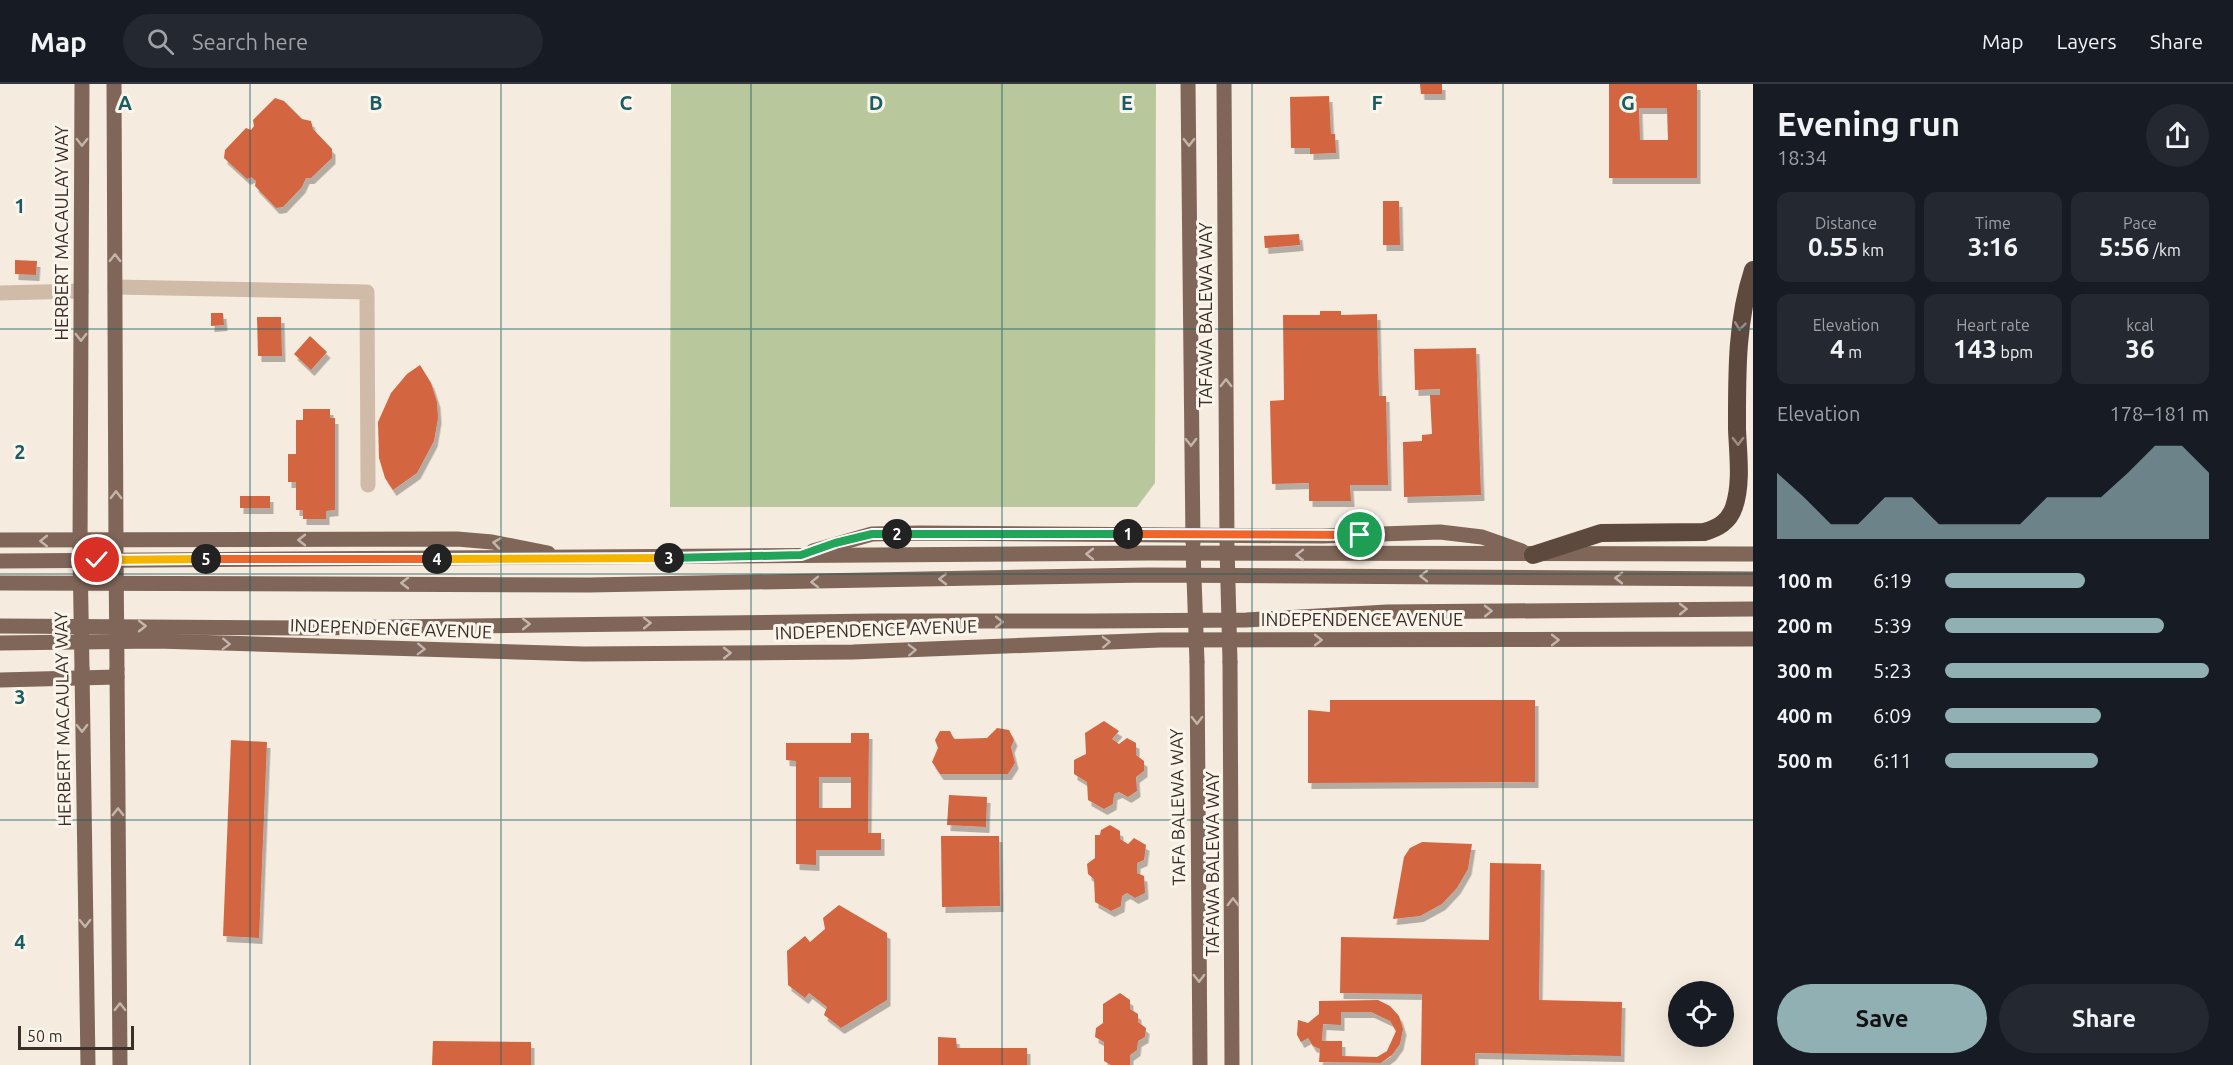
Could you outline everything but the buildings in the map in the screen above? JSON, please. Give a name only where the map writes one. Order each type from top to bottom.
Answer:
[{"type":"highway","points":[[1533,555],[1601,533],[1704,532],[1718,528],[1730,518],[1738,494],[1738,348],[1747,289],[1753,270]]},
{"type":"main road","name":"HERBERT MACAULAY WAY","points":[[82,84],[80,547],[88,1065]]},
{"type":"main road","points":[[114,84],[120,1065]]},
{"type":"main road","name":"TAFA BALEWA WAY","points":[[1188,84],[1193,541],[1197,662],[1200,1065]]},
{"type":"main road","name":"TAFAWA BALEWA WAY","points":[[1224,84],[1232,1065]]},
{"type":"main road","points":[[801,555],[835,543],[872,534],[1193,541],[1440,532],[1482,537],[1533,555]]},
{"type":"main road","points":[[0,540],[80,547],[116,547],[457,539],[492,542],[575,559]]},
{"type":"main road","points":[[0,561],[599,559],[801,555],[1753,554]]},
{"type":"main road","points":[[0,583],[589,585],[1148,574],[1753,579]]},
{"type":"main road","name":"INDEPENDENCE AVENUE","points":[[0,626],[311,628],[878,621],[1246,620],[1387,612],[1753,609]]},
{"type":"main road","name":"INDEPENDENCE AVENUE","points":[[0,643],[157,641],[584,654],[853,652],[1160,640],[1753,639]]},
{"type":"main road","points":[[0,680],[117,673]]},
{"type":"street","points":[[115,287],[367,292],[368,485]]},
{"type":"street","points":[[0,293],[81,291]]},
{"type":"green space","points":[[671,84],[1156,84],[1155,483],[1137,507],[670,507]]},
{"type":"route","points":[[97,560],[599,559],[801,555],[835,543],[872,534],[919,533],[1322,537],[1360,535]]}]
